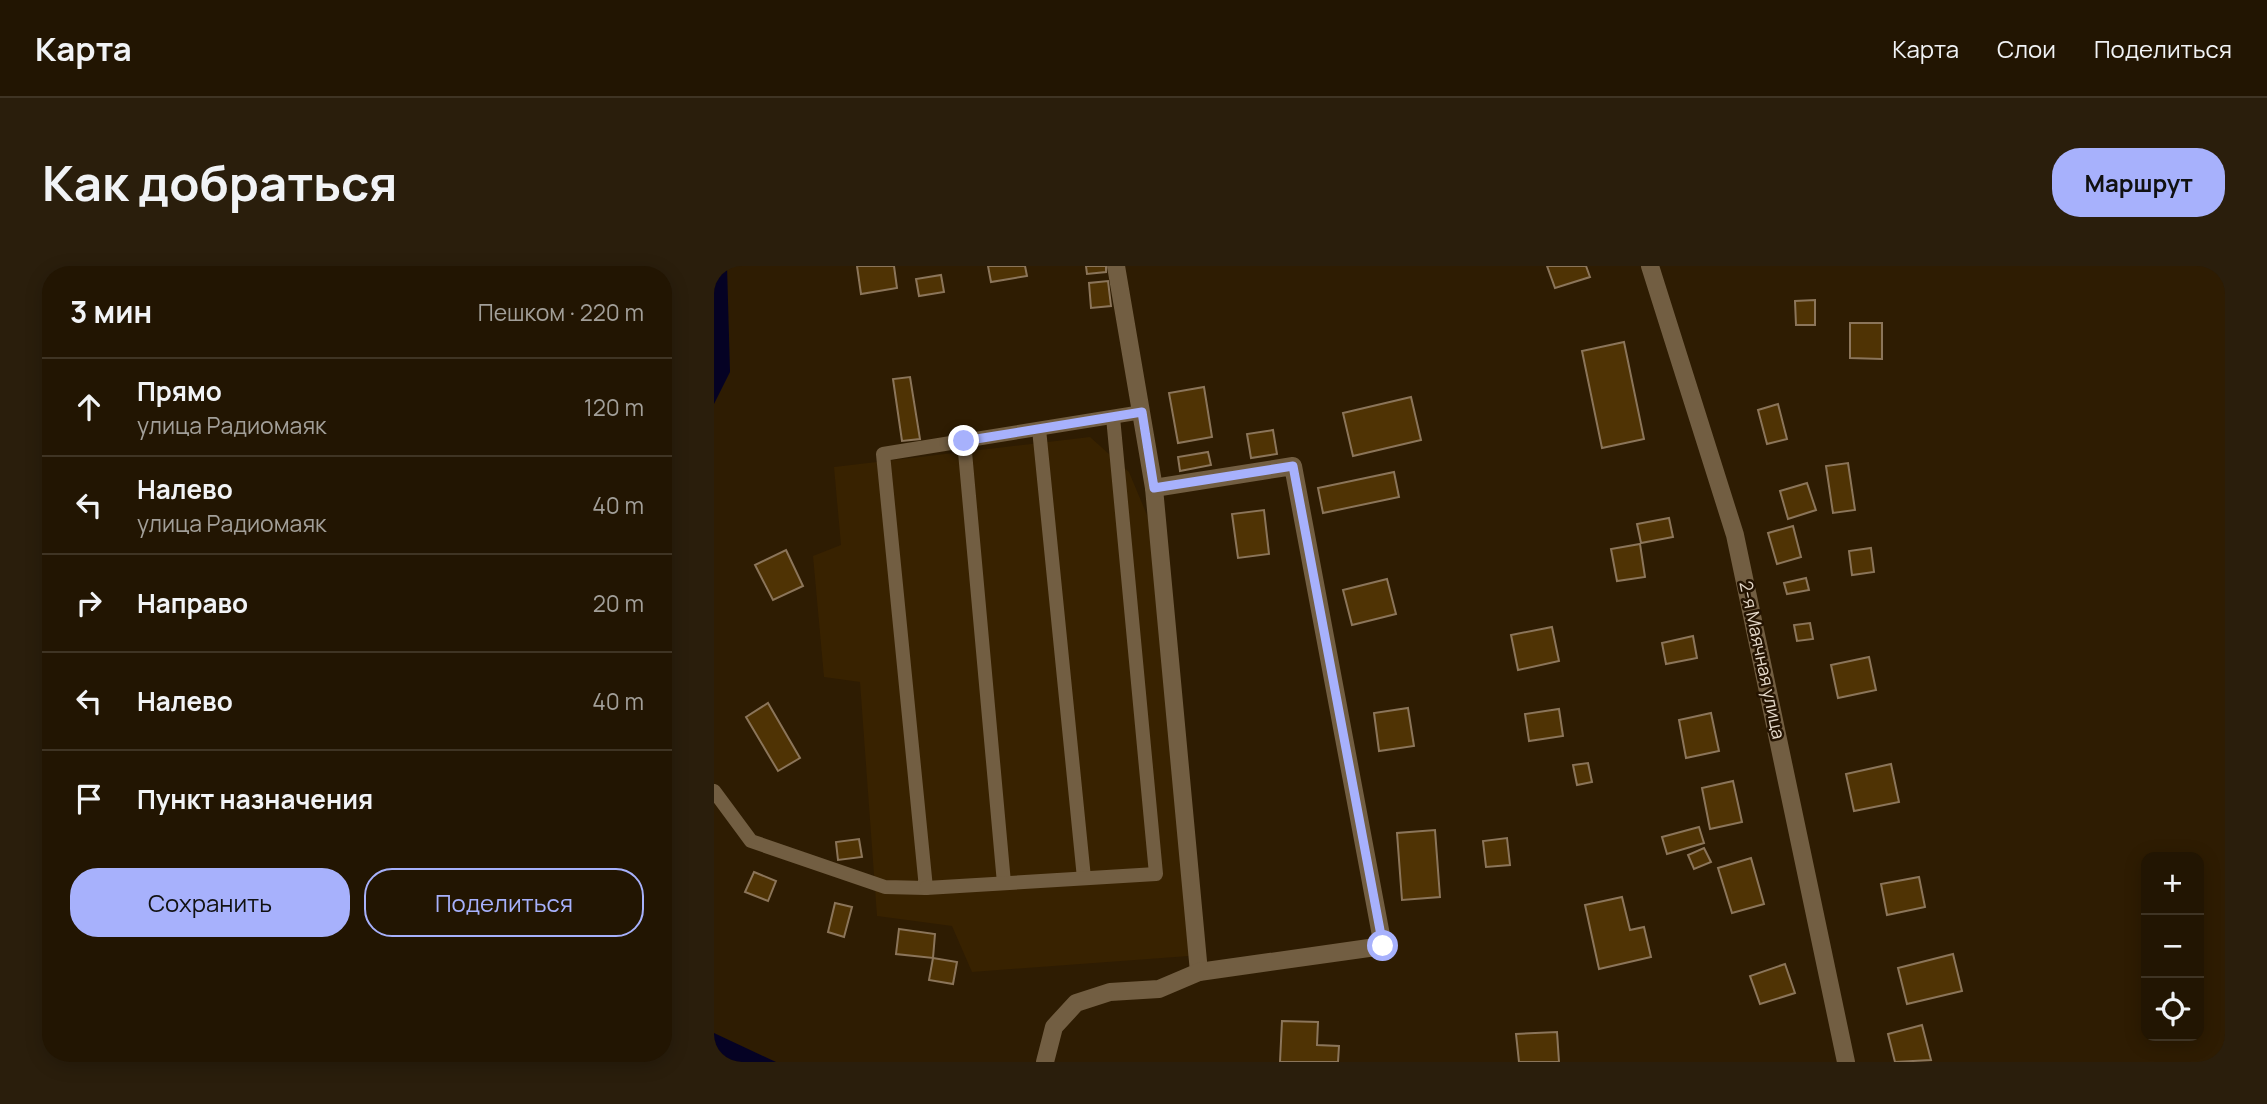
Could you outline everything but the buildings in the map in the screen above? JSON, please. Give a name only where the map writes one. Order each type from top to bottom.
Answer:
[{"type":"street","points":[[1116,266],[1154,488],[1199,972]]},
{"type":"street","name":"2-я Маячная улица","points":[[1650,266],[1735,536],[1846,1062]]},
{"type":"street","points":[[1045,1062],[1054,1027],[1076,1003],[1110,992],[1159,989],[1199,972],[1383,946],[1293,466],[1154,488]]},
{"type":"lane","points":[[926,888],[883,454],[1142,412]]},
{"type":"lane","points":[[714,790],[751,841],[885,887],[926,888],[1156,874],[1113,416]]},
{"type":"lane","points":[[1039,429],[1084,878]]},
{"type":"lane","points":[[964,441],[1004,883]]},
{"type":"shaded area","points":[[1090,437],[1129,472],[1157,539],[1189,956],[972,972],[952,926],[877,916],[860,682],[824,677],[813,556],[841,545],[834,467]]},
{"type":"water","points":[[714,266],[727,266],[730,372],[714,404]]},
{"type":"water","points":[[714,1033],[776,1062],[714,1062]]},
{"type":"route","points":[[964,441],[1142,412],[1154,488],[1293,466],[1383,946]]}]
